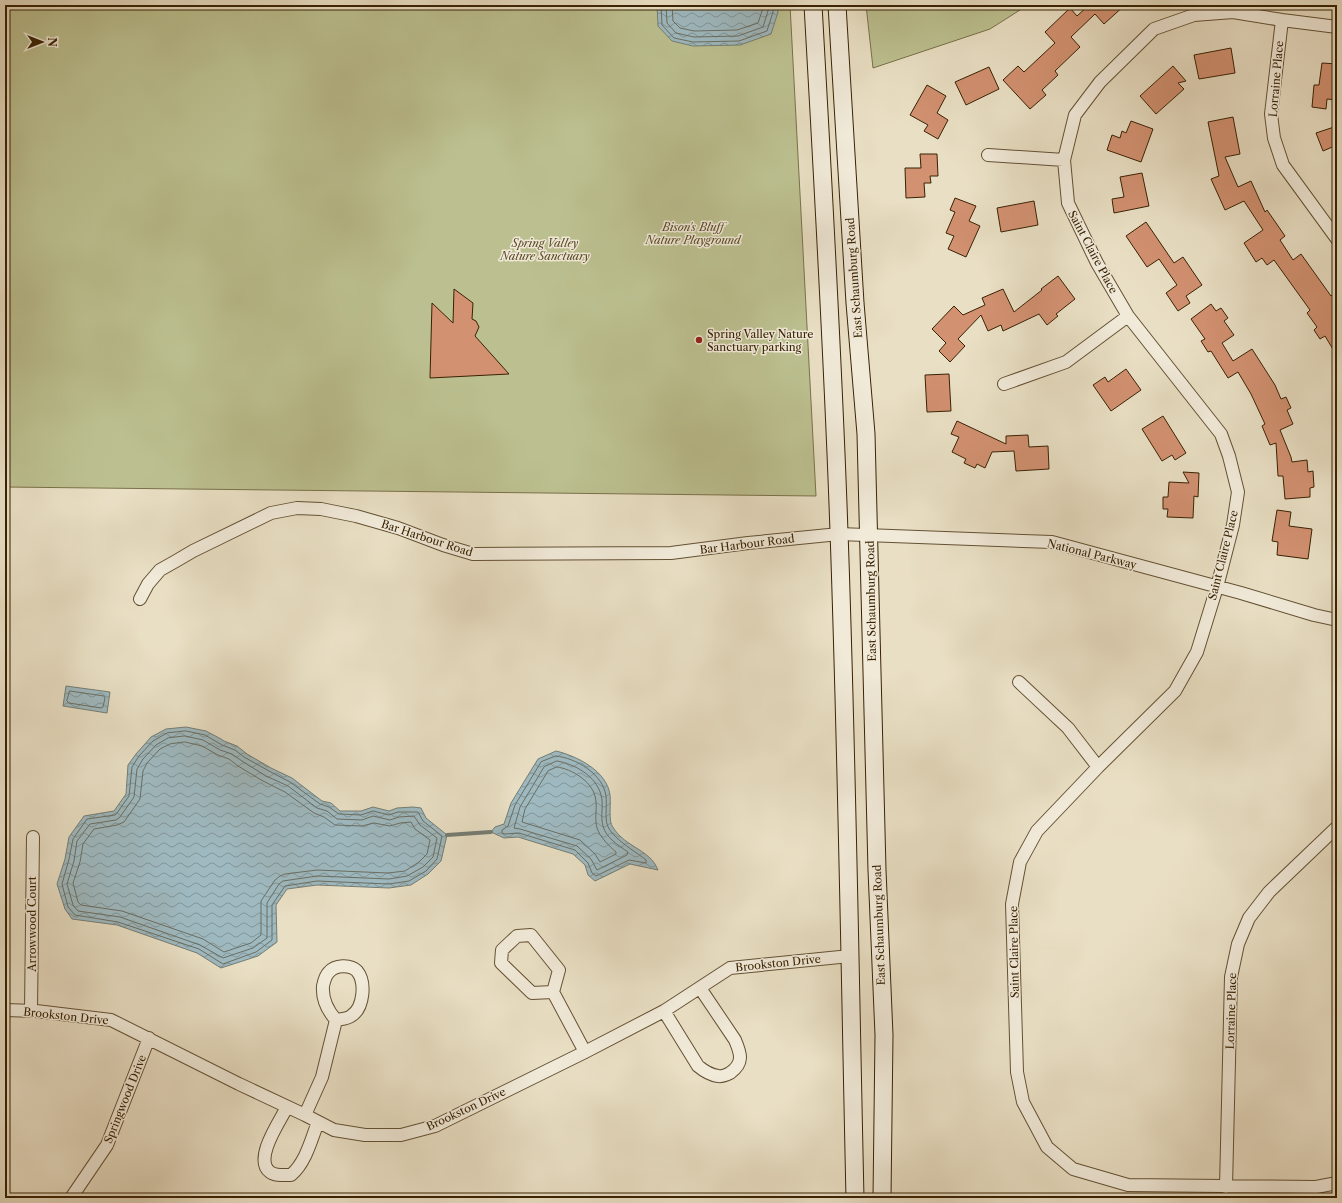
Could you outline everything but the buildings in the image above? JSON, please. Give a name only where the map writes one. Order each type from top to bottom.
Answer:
[{"type":"main road","points":[[813,5],[829,283],[839,534],[855,1198]]},
{"type":"main road","name":"East Schaumburg Road","points":[[837,5],[854,296],[866,434],[877,870],[884,1035],[882,1198]]},
{"type":"street","name":"Saint Claire Place","points":[[1226,1187],[1128,1185],[1073,1169],[1047,1147],[1023,1102],[1017,1072],[1012,904],[1020,862],[1037,830],[1175,691],[1197,652],[1233,525],[1238,492],[1229,456],[1221,434],[1128,316],[1097,263],[1068,203],[1064,160],[1075,115],[1100,82],[1154,29],[1194,14],[1233,12],[1282,20],[1337,26]]},
{"type":"street","name":"Lorraine Place","points":[[1282,20],[1270,114],[1274,138],[1283,165],[1337,239]]},
{"type":"street","points":[[988,154],[1064,160]]},
{"type":"street","points":[[1004,384],[1066,362],[1128,316]]},
{"type":"street","name":"Bar Harbour Road","points":[[140,598],[160,570],[165,567],[193,551],[271,513],[297,508],[321,509],[356,516],[398,528],[443,545],[473,554],[671,553],[748,543],[839,534]]},
{"type":"street","name":"National Parkway","points":[[839,534],[1052,542],[1314,615],[1337,620]]},
{"type":"street","points":[[1019,682],[1068,728],[1098,767]]},
{"type":"street","name":"Lorraine Place","points":[[1226,1187],[1231,977],[1238,944],[1249,918],[1269,892],[1337,827]]},
{"type":"street","name":"Arrowwood Court","points":[[31,1011],[33,837]]},
{"type":"street","points":[[554,992],[532,994],[501,963],[502,950],[517,936],[531,935],[559,970],[554,992],[585,1052]]},
{"type":"street","name":"Brookston Drive","points":[[5,1010],[31,1011],[111,1020],[334,1130],[365,1135],[401,1135],[435,1126],[585,1052],[664,1011],[730,968],[850,956]]},
{"type":"street","points":[[664,1011],[698,1066],[706,1072],[719,1077],[731,1072],[736,1068],[741,1060],[739,1049],[735,1040],[700,988]]},
{"type":"street","points":[[305,1115],[322,1077],[336,1020]]},
{"type":"street","name":"Springwood Drive","points":[[71,1198],[107,1145],[150,1038]]},
{"type":"street","points":[[287,1107],[269,1140],[264,1157],[265,1167],[271,1173],[291,1175],[298,1169],[306,1155],[318,1122]]},
{"type":"street","points":[[1226,1187],[1316,1187],[1337,1183]]},
{"type":"green space","name":"Spring Valley Nature Sanctuary","points":[[5,5],[790,5],[816,496],[5,487]]},
{"type":"green space","points":[[866,5],[1026,5],[990,29],[873,68]]},
{"type":"water","points":[[657,5],[777,5],[778,12],[771,34],[740,45],[693,46],[672,41],[658,26]]},
{"type":"water","points":[[66,686],[110,692],[107,713],[63,706]]},
{"type":"water","points":[[186,727],[206,731],[237,746],[247,754],[271,768],[292,778],[322,801],[331,803],[340,811],[361,811],[373,807],[389,811],[397,808],[421,808],[426,818],[447,835],[441,861],[428,874],[411,885],[389,888],[317,885],[287,889],[276,905],[277,942],[258,956],[221,968],[197,953],[117,925],[72,919],[65,909],[57,884],[65,859],[69,837],[84,816],[114,811],[126,794],[128,765],[151,737],[166,729]]},
{"type":"water","points":[[556,751],[582,761],[597,772],[603,779],[608,786],[610,795],[610,817],[612,826],[625,840],[647,855],[658,870],[630,864],[595,881],[588,875],[585,865],[573,854],[518,837],[504,838],[491,832],[495,827],[504,824],[511,803],[538,759]]},
{"type":"waterway","points":[[447,835],[491,832]]},
{"type":"place","name":"Spring Valley Nature Sanctuary parking","points":[[699,340]]},
{"type":"park label","name":"Bison's Bluff Nature Playground","points":[[693,233]]}]
